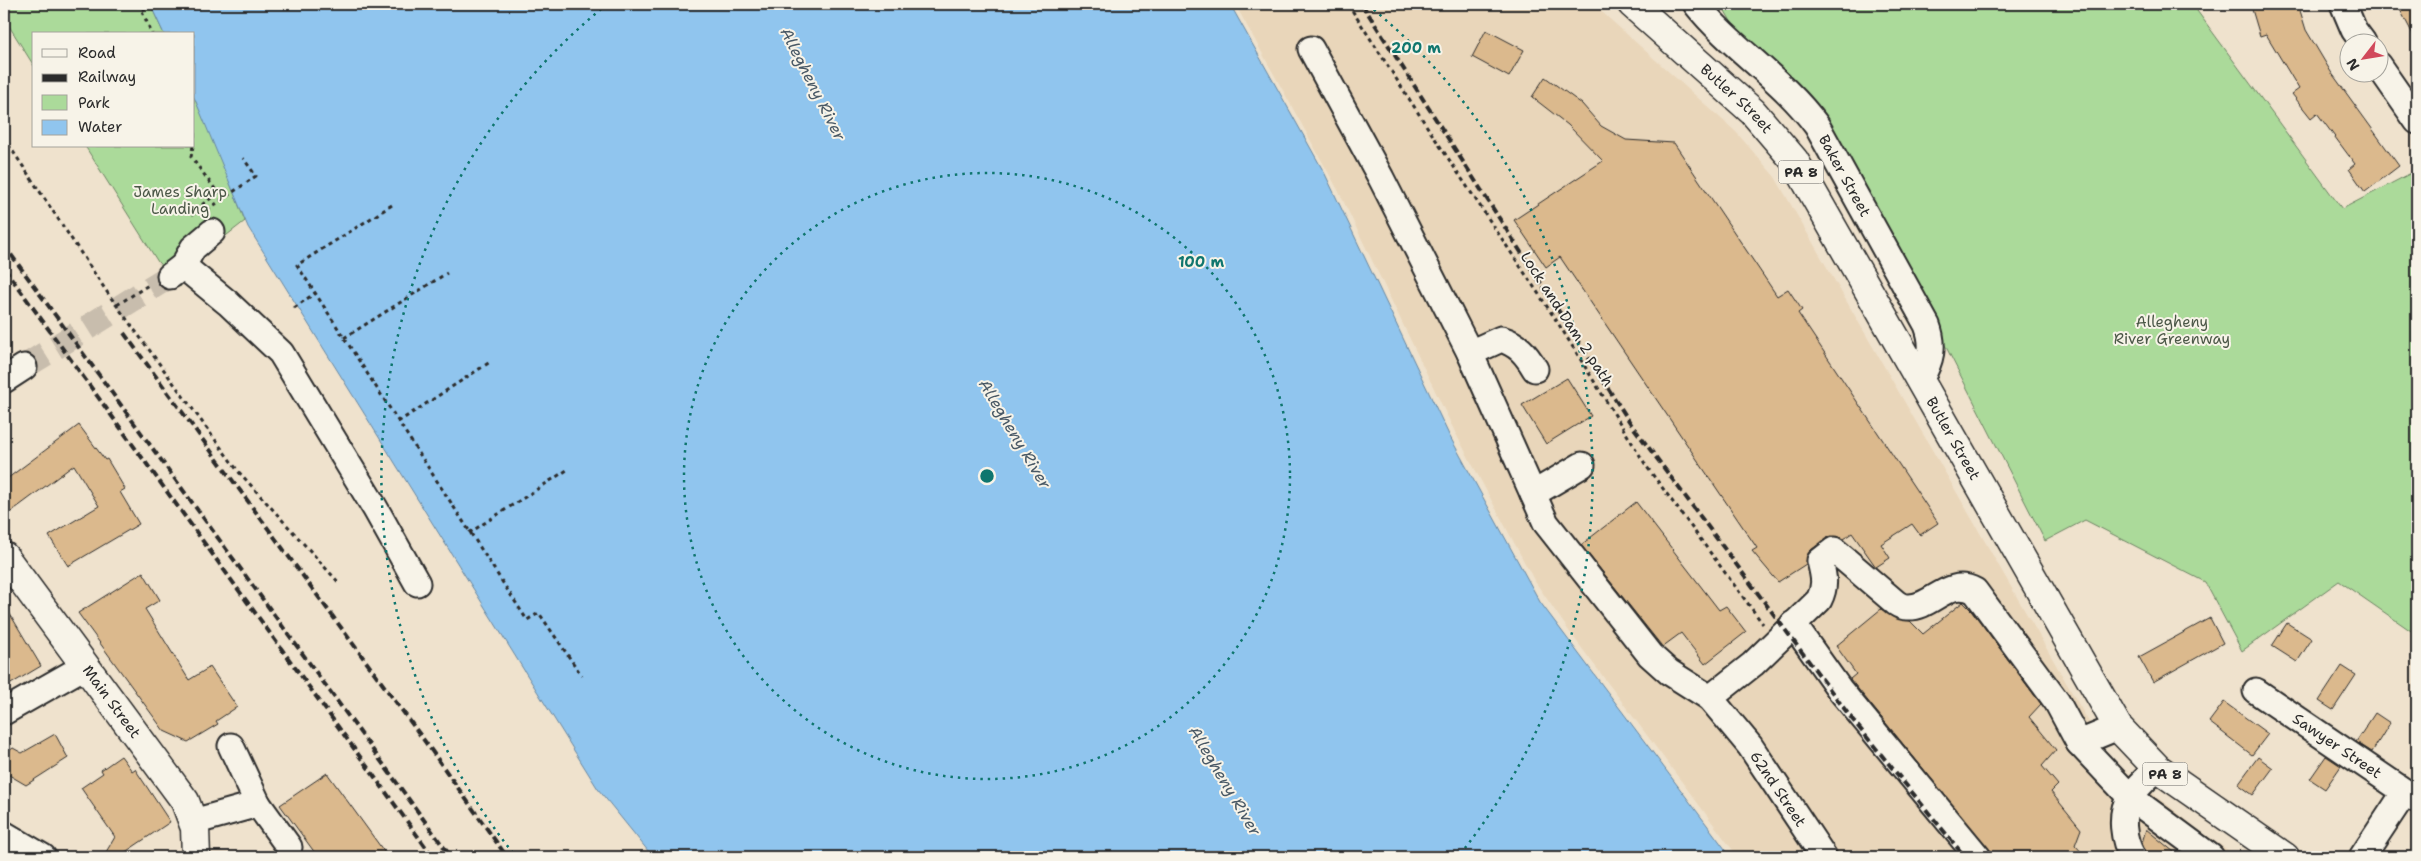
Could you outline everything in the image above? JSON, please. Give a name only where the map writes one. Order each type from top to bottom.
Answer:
[{"type":"main road","name":"Butler Street","points":[[1632,4],[1753,112],[1781,143],[1805,178],[2118,727],[2157,768],[2285,857]]},
{"type":"main road","name":"Main Street","points":[[4,556],[185,801],[193,822],[196,857]]},
{"type":"street","name":"Baker Street","points":[[1696,4],[1732,43],[1801,105],[1817,126],[1927,325],[1932,348],[1930,359],[1920,380]]},
{"type":"street","points":[[2343,4],[2356,32]]},
{"type":"street","name":"62nd Street","points":[[1311,49],[1381,178],[1470,354],[1546,523],[1650,656],[1669,672],[1710,698],[1750,746],[1824,857]]},
{"type":"street","points":[[2388,79],[2417,121]]},
{"type":"street","points":[[205,228],[193,248],[169,274],[228,303],[280,353],[375,508],[417,583]]},
{"type":"street","points":[[1470,354],[1501,338],[1526,353],[1535,369]]},
{"type":"street","points":[[1533,494],[1582,465]]},
{"type":"street","points":[[1710,698],[1753,664],[1819,600],[1825,589],[1825,580],[1820,562],[1834,550],[1896,603],[1908,608],[1924,603],[1956,586],[1965,585],[1974,591],[2057,702],[2078,743],[2130,797],[2211,857]]},
{"type":"street","points":[[1784,632],[1840,690],[1978,857]]},
{"type":"street","points":[[4,712],[85,666]]},
{"type":"street","name":"Sawyer Street","points":[[2256,692],[2411,796]]},
{"type":"street","points":[[2078,743],[2118,727]]},
{"type":"street","points":[[231,746],[258,804],[289,847]]},
{"type":"street","points":[[2133,857],[2124,831],[2126,806],[2130,797],[2157,768]]},
{"type":"street","points":[[2362,857],[2411,796]]},
{"type":"street","points":[[193,822],[258,804]]},
{"type":"street","points":[[4,834],[43,857]]},
{"type":"path","points":[[139,4],[151,32]]},
{"type":"path","points":[[142,10],[155,4]]},
{"type":"path","name":"Lock and Dam 2 path","points":[[1348,4],[1558,323],[1647,467],[1784,632]]},
{"type":"path","points":[[4,138],[117,305],[238,471],[340,584]]},
{"type":"path","points":[[193,148],[191,157],[218,193],[192,212],[205,228],[256,176],[243,158]]},
{"type":"path","points":[[392,205],[297,265],[527,620],[539,614],[582,676]]},
{"type":"path","points":[[344,338],[447,272]]},
{"type":"path","points":[[117,305],[169,274]]},
{"type":"path","points":[[294,308],[315,293]]},
{"type":"path","points":[[398,422],[490,362]]},
{"type":"path","points":[[469,533],[567,470]]},
{"type":"shaded area","points":[[1235,4],[1593,4],[1736,132],[1775,177],[2105,750],[2122,768],[2200,831],[2238,857],[1738,857],[1569,631],[1534,580],[1455,432],[1338,190]]},
{"type":"green space","points":[[4,4],[150,4],[163,32],[32,32],[32,63],[4,18]]},
{"type":"green space","name":"Allegheny River Greenway","points":[[1721,4],[2192,4],[2342,209],[2417,170],[2417,635],[2339,581],[2242,651],[2205,582],[2085,520],[2045,541],[1892,241],[1743,42]]},
{"type":"green space","name":"James Sharp Landing","points":[[195,99],[245,221],[195,260],[180,287],[158,262],[86,148],[195,148]]},
{"type":"water","name":"Allegheny River","points":[[150,4],[1230,4],[1325,174],[1449,435],[1540,602],[1731,857],[653,857],[598,789],[248,227],[195,99],[195,32],[163,32]]},
{"type":"building","points":[[2260,4],[2298,4],[2306,30],[2331,72],[2399,166],[2365,192],[2349,169],[2355,164],[2317,113],[2311,118],[2292,94],[2299,89],[2266,34],[2260,36],[2251,6]]},
{"type":"building","points":[[2397,4],[2417,4],[2417,42]]},
{"type":"building","points":[[1486,30],[1524,50],[1509,77],[1472,57]]},
{"type":"building","points":[[1545,77],[1582,104],[1601,126],[1626,140],[1674,143],[1777,296],[1788,289],[1802,310],[1798,313],[1938,523],[1920,535],[1912,524],[1881,544],[1890,558],[1876,567],[1852,533],[1843,539],[1831,536],[1811,550],[1807,556],[1806,564],[1778,582],[1752,551],[1757,548],[1560,257],[1546,267],[1514,220],[1603,161],[1568,125],[1532,97]]},
{"type":"building","points":[[1567,378],[1591,416],[1546,444],[1522,405]]},
{"type":"building","points":[[79,425],[105,460],[107,459],[125,489],[120,492],[139,524],[68,566],[49,536],[99,506],[74,465],[4,517],[4,481]]},
{"type":"building","points":[[1636,502],[1719,610],[1726,606],[1746,632],[1705,664],[1681,633],[1662,647],[1581,545]]},
{"type":"building","points":[[143,572],[160,600],[145,609],[189,680],[210,667],[237,707],[216,721],[218,724],[188,742],[164,731],[78,613]]},
{"type":"building","points":[[1963,602],[1972,611],[2041,704],[2029,717],[2056,750],[2042,766],[2058,785],[2051,792],[2081,829],[2075,845],[2086,857],[1995,857],[1850,679],[1856,674],[1836,646],[1881,609],[1895,618],[1910,621],[1923,634]]},
{"type":"building","points":[[4,604],[41,666],[4,688]]},
{"type":"building","points":[[2210,618],[2223,643],[2153,682],[2139,657]]},
{"type":"building","points":[[2287,623],[2312,639],[2297,662],[2272,646]]},
{"type":"building","points":[[2342,666],[2356,675],[2333,710],[2319,701]]},
{"type":"building","points":[[2224,702],[2268,734],[2252,755],[2209,722]]},
{"type":"building","points":[[2375,713],[2390,723],[2372,752],[2356,742]]},
{"type":"building","points":[[55,734],[68,758],[26,785],[4,772],[4,755],[13,748],[22,753]]},
{"type":"building","points":[[121,756],[132,771],[135,769],[170,822],[118,857],[103,857],[115,837],[81,788],[103,773],[101,770]]},
{"type":"building","points":[[2326,756],[2341,766],[2325,789],[2310,779]]},
{"type":"building","points":[[2258,757],[2273,768],[2253,795],[2238,784]]},
{"type":"building","points":[[327,773],[388,857],[318,857],[280,805]]},
{"type":"building","points":[[2146,829],[2180,857],[2147,857],[2142,843]]},
{"type":"tunnel","points":[[24,367],[170,276]]},
{"type":"railway","points":[[1362,4],[1631,424],[1852,719],[1965,857]]},
{"type":"railway","points":[[4,245],[451,857]]},
{"type":"railway","points":[[4,268],[433,857]]},
{"type":"railway","points":[[124,333],[429,747],[507,857]]}]
